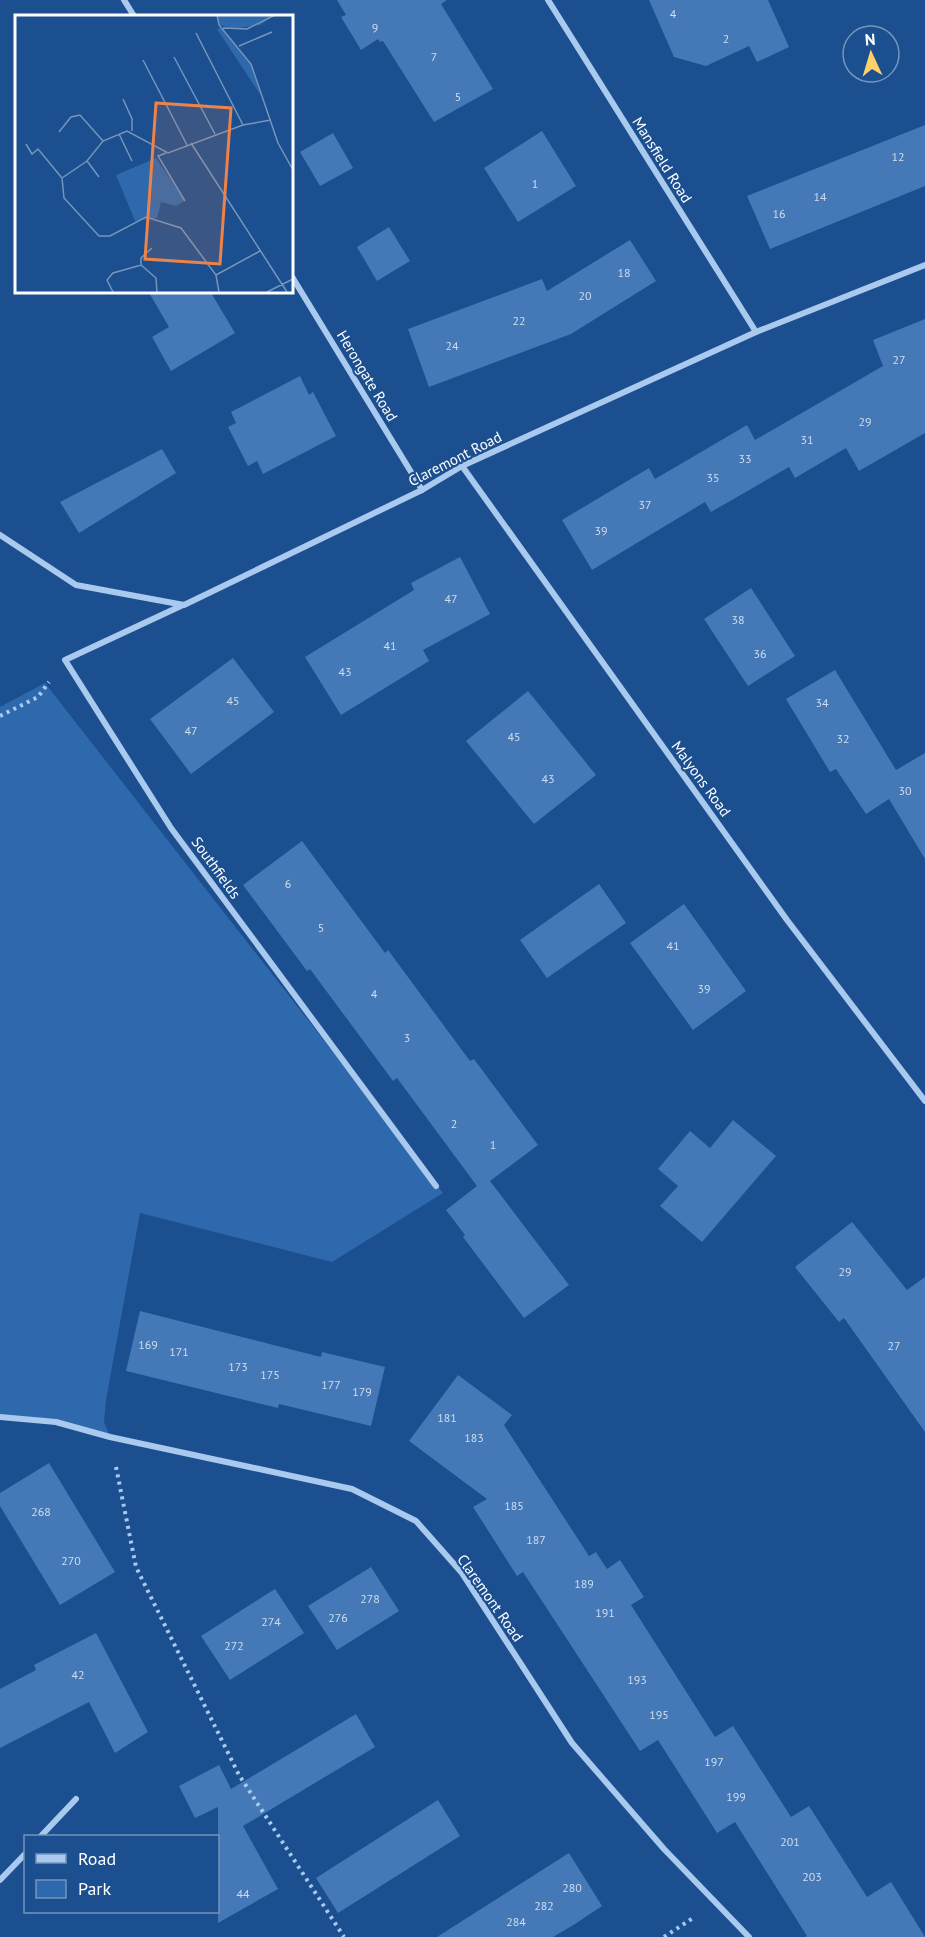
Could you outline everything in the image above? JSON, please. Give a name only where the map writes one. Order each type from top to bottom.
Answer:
[{"type":"street","points":[[124,0],[133,15]]},
{"type":"street","name":"Mansfield Road","points":[[548,0],[756,332]]},
{"type":"street","name":"Claremont Road","points":[[184,605],[422,489],[462,466],[756,332],[925,265]]},
{"type":"street","name":"Herongate Road","points":[[292,277],[422,489]]},
{"type":"street","name":"Malyons Road","points":[[462,466],[787,920],[925,1101]]},
{"type":"street","points":[[0,535],[76,585],[184,605]]},
{"type":"street","points":[[65,660],[184,605]]},
{"type":"street","name":"Southfields","points":[[65,660],[171,828],[436,1186]]},
{"type":"street","name":"Claremont Road","points":[[0,1417],[56,1422],[110,1437],[352,1489],[416,1521],[462,1573],[572,1743],[664,1849],[748,1937]]},
{"type":"street","points":[[42,1835],[76,1799]]},
{"type":"street","points":[[0,1880],[24,1855]]},
{"type":"path","points":[[0,716],[38,697],[65,660]]},
{"type":"path","points":[[110,1437],[136,1567],[239,1774],[344,1937]]},
{"type":"path","points":[[664,1937],[717,1904]]},
{"type":"green space","points":[[45,683],[443,1193],[332,1262],[140,1213],[106,1400],[104,1422],[110,1437],[56,1422],[0,1417],[0,707]]},
{"type":"building","points":[[337,0],[447,0],[441,4],[493,89],[434,122],[383,41],[380,42],[378,39],[361,50],[341,17],[346,15]]},
{"type":"building","points":[[649,0],[768,0],[789,47],[757,62],[749,46],[706,66],[674,57]]},
{"type":"building","points":[[925,125],[925,186],[770,249],[747,196]]},
{"type":"building","points":[[542,131],[576,186],[518,222],[484,168]]},
{"type":"building","points":[[333,133],[353,168],[320,186],[300,152]]},
{"type":"building","points":[[389,227],[410,261],[377,281],[357,247]]},
{"type":"building","points":[[630,240],[656,281],[571,334],[429,387],[408,329],[542,279],[547,291]]},
{"type":"building","points":[[149,292],[211,292],[235,333],[171,371],[152,337],[169,327]]},
{"type":"building","points":[[925,319],[925,433],[859,471],[846,448],[795,478],[789,467],[711,512],[705,502],[592,570],[562,520],[649,468],[655,479],[747,425],[755,440],[883,366],[873,340]]},
{"type":"building","points":[[300,376],[309,395],[313,392],[336,436],[263,474],[257,461],[248,466],[228,427],[236,423],[231,412]]},
{"type":"building","points":[[162,449],[176,473],[79,533],[60,502]]},
{"type":"building","points":[[460,557],[490,614],[423,650],[429,661],[341,715],[305,657],[414,590],[411,583]]},
{"type":"building","points":[[751,588],[795,656],[748,686],[704,619]]},
{"type":"building","points":[[233,658],[274,712],[191,774],[150,719]]},
{"type":"building","points":[[835,670],[896,770],[925,753],[925,859],[889,799],[866,814],[836,769],[830,772],[786,699]]},
{"type":"building","points":[[528,691],[596,775],[534,824],[466,741]]},
{"type":"building","points":[[302,841],[385,953],[388,950],[470,1061],[474,1059],[538,1145],[490,1181],[569,1285],[524,1318],[463,1237],[465,1235],[446,1210],[477,1186],[397,1078],[393,1081],[310,969],[307,971],[243,885]]},
{"type":"building","points":[[599,884],[626,923],[547,978],[520,940]]},
{"type":"building","points":[[684,904],[746,991],[693,1030],[630,943]]},
{"type":"building","points":[[733,1120],[776,1156],[702,1242],[660,1206],[678,1186],[658,1169],[690,1131],[710,1148]]},
{"type":"building","points":[[852,1222],[907,1290],[925,1277],[925,1432],[844,1318],[839,1322],[795,1267]]},
{"type":"building","points":[[140,1311],[321,1357],[322,1352],[385,1367],[371,1426],[279,1404],[278,1408],[126,1371]]},
{"type":"building","points":[[458,1375],[512,1415],[504,1425],[589,1556],[596,1552],[607,1569],[620,1560],[644,1597],[631,1605],[715,1737],[733,1726],[791,1817],[809,1806],[867,1897],[891,1882],[925,1937],[805,1937],[807,1936],[735,1822],[717,1833],[658,1740],[640,1751],[523,1572],[517,1576],[473,1507],[487,1499],[409,1441]]},
{"type":"building","points":[[49,1463],[115,1572],[60,1605],[0,1506],[0,1493]]},
{"type":"building","points":[[371,1567],[399,1611],[337,1650],[308,1606]]},
{"type":"building","points":[[275,1589],[304,1633],[230,1680],[201,1636]]},
{"type":"building","points":[[96,1633],[148,1732],[115,1753],[89,1702],[0,1748],[0,1689],[36,1670],[34,1665]]},
{"type":"building","points":[[356,1714],[375,1747],[243,1826],[278,1889],[218,1923],[218,1807],[195,1818],[179,1786],[219,1765],[231,1789]]},
{"type":"building","points":[[438,1800],[460,1836],[338,1913],[316,1878]]},
{"type":"building","points":[[569,1853],[602,1906],[575,1924],[553,1937],[437,1937]]}]
